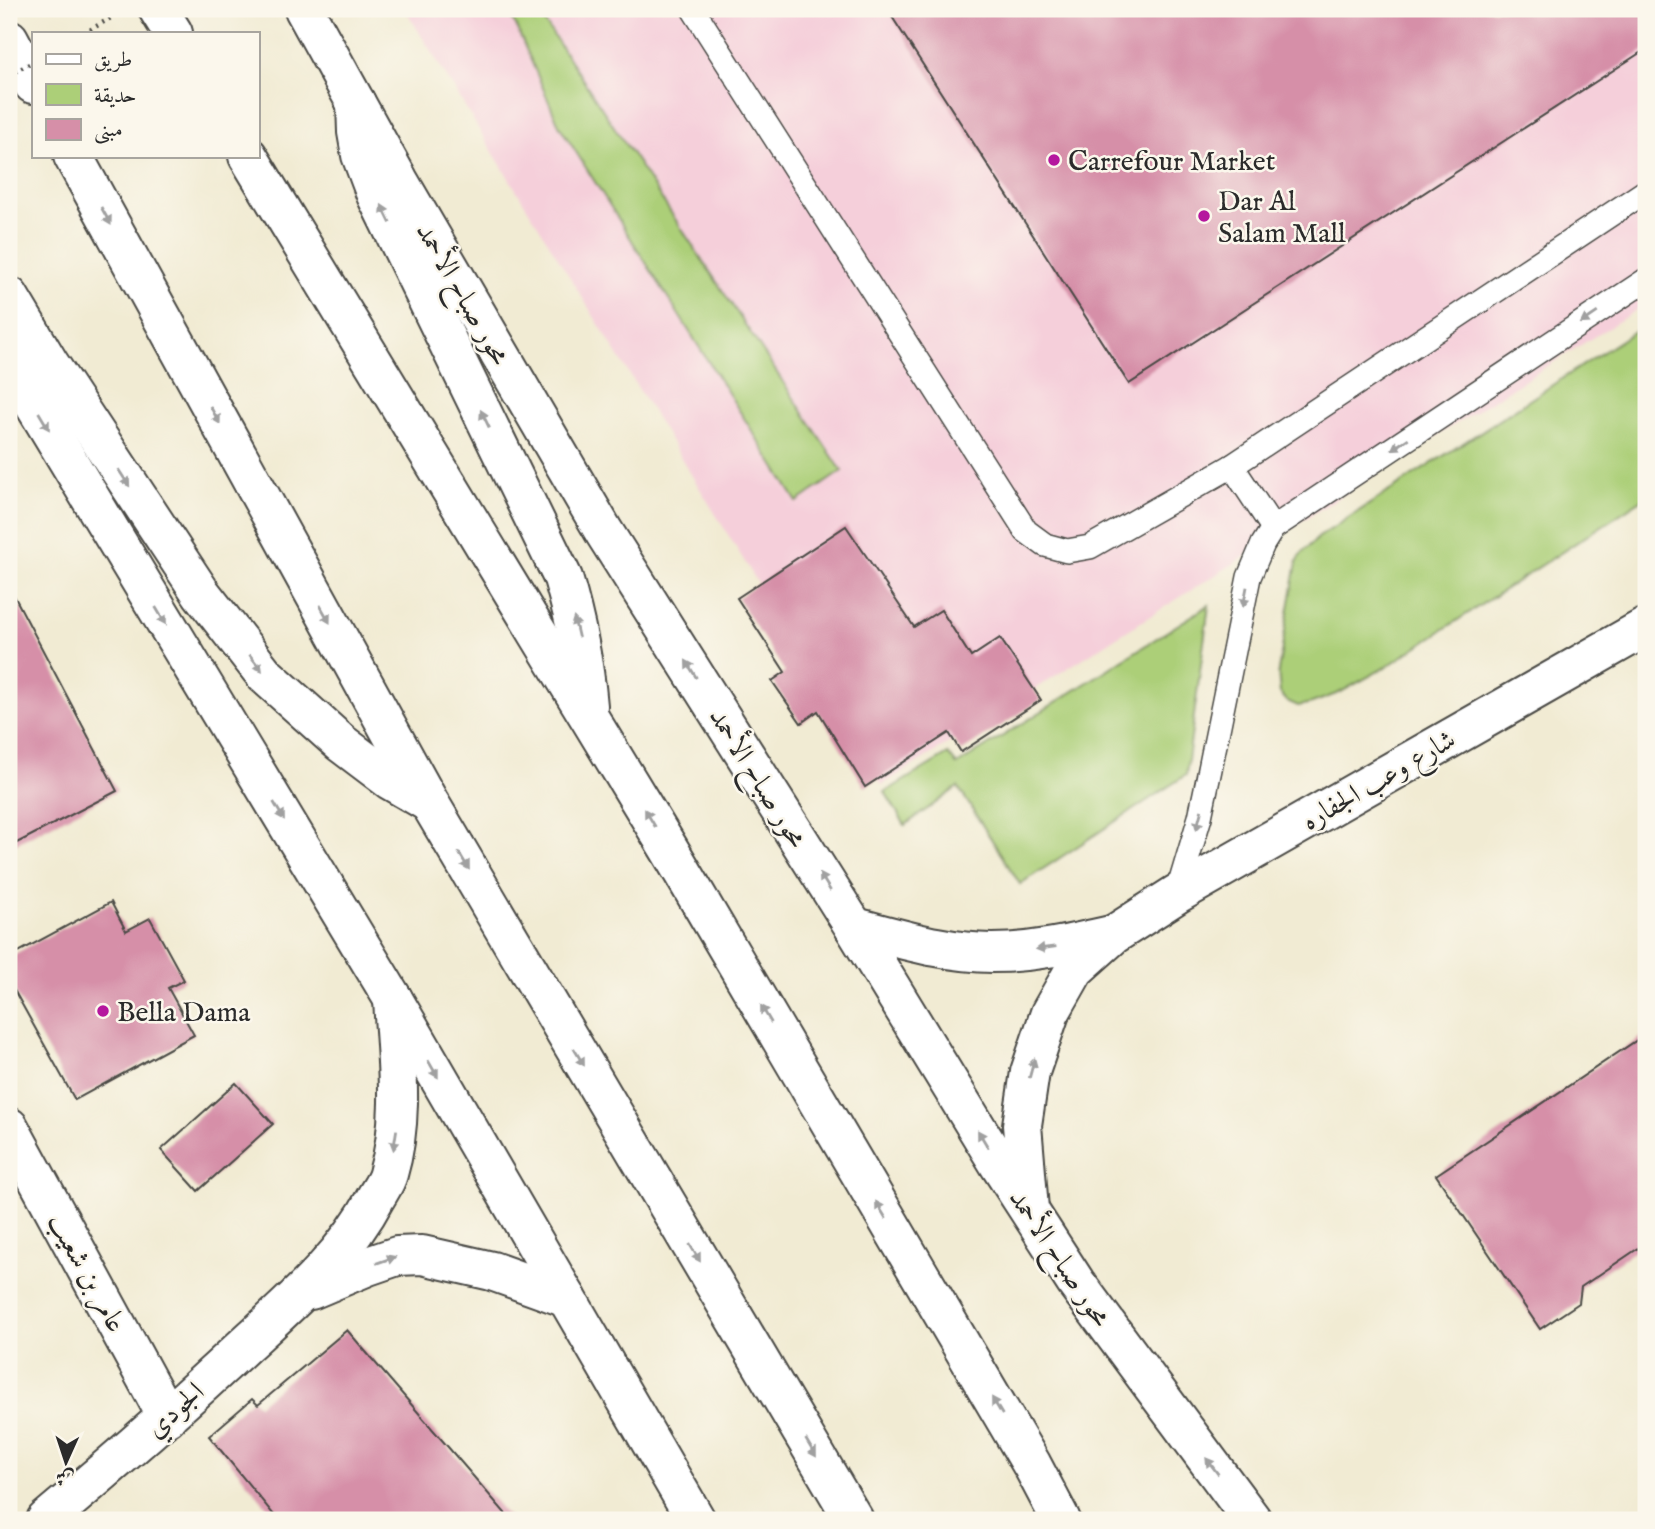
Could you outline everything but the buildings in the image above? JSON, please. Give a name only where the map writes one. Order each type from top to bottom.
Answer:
[{"type":"main road","points":[[158,9],[172,32]]},
{"type":"main road","name":"محور صباح الأحمد","points":[[304,9],[399,181],[604,532],[1000,1166],[1076,1283],[1252,1520]]},
{"type":"main road","points":[[9,39],[32,82]]},
{"type":"main road","points":[[356,103],[361,155],[376,195],[562,578],[576,624],[590,718]]},
{"type":"main road","points":[[74,158],[429,802],[854,1520]]},
{"type":"main road","points":[[249,158],[676,861],[1032,1465],[1061,1520]]},
{"type":"main road","points":[[9,296],[49,363],[201,593],[265,675],[341,743],[390,780],[429,802]]},
{"type":"main road","points":[[9,363],[393,999],[696,1520]]},
{"type":"main road","name":"شارع وعب الجفاره","points":[[1029,1209],[1022,1125],[1030,1072],[1050,1013],[1075,969],[1113,935],[1177,894],[1646,627]]},
{"type":"main road","name":"شارع وعب الجفاره","points":[[853,927],[935,947],[991,953],[1047,949],[1113,935]]},
{"type":"main road","name":"الجودي","points":[[46,1520],[167,1417],[300,1294],[349,1240],[368,1213],[388,1176],[397,1135],[393,999]]},
{"type":"main road","name":"عامر بن شعيب","points":[[9,1127],[167,1417]]},
{"type":"main road","name":"الجودي","points":[[300,1294],[397,1256],[422,1255],[492,1270],[567,1298]]},
{"type":"lane","points":[[693,9],[1026,531],[1045,545],[1068,551],[1090,547],[1232,466],[1646,191]]},
{"type":"lane","points":[[1177,894],[1208,779],[1249,577],[1273,528],[1646,280]]},
{"type":"lane","points":[[1232,466],[1273,528]]},
{"type":"path","points":[[86,32],[117,15]]},
{"type":"path","points":[[9,75],[32,63]]},
{"type":"shaded area","points":[[405,9],[1646,9],[1646,304],[882,785]]},
{"type":"green space","points":[[505,9],[536,9],[842,471],[797,502],[559,125],[516,26]]},
{"type":"green space","points":[[1646,324],[1646,497],[1386,667],[1339,693],[1312,703],[1298,706],[1287,701],[1280,693],[1278,671],[1297,562],[1302,553],[1319,537]]},
{"type":"green space","points":[[1209,605],[1186,775],[1020,884],[958,787],[905,825],[885,792],[948,754],[957,765]]},
{"type":"place","name":"Carrefour Market","points":[[1054,160]]},
{"type":"place","name":"Dar Al Salam Mall","points":[[1204,216]]},
{"type":"place","name":"Bella Dama","points":[[103,1011]]}]
